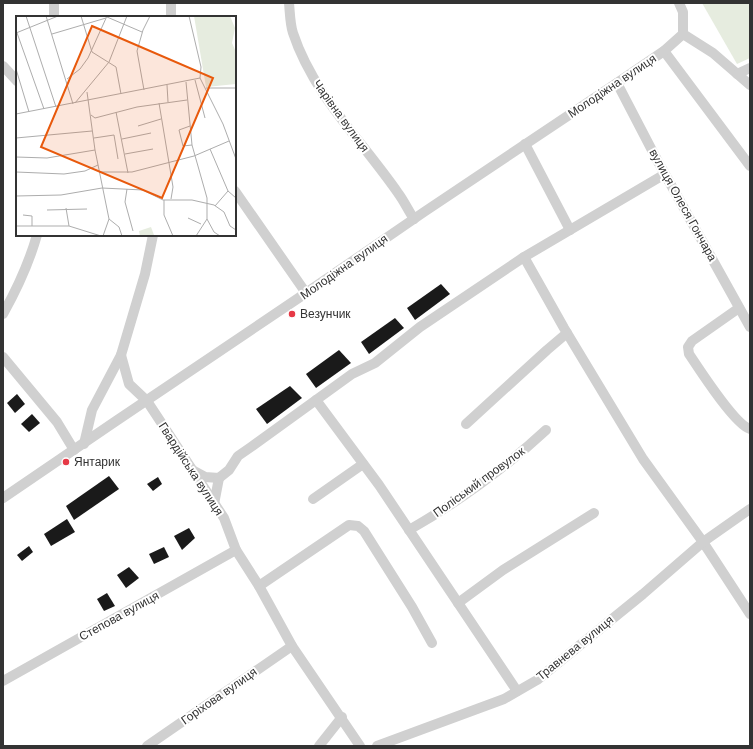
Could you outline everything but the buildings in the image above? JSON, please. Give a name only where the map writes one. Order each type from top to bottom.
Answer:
[{"type":"street","points":[[54,3],[54,16]]},
{"type":"street","points":[[171,3],[171,16]]},
{"type":"street","name":"Чарівна вулиця","points":[[289,3],[292,32],[304,63],[347,126],[399,194],[414,219]]},
{"type":"street","points":[[679,3],[683,12],[683,34],[713,52],[750,85]]},
{"type":"street","name":"Молодіжна вулиця","points":[[3,498],[664,51],[683,34]]},
{"type":"street","points":[[664,51],[750,166]]},
{"type":"street","points":[[3,66],[16,80]]},
{"type":"street","points":[[737,74],[750,68]]},
{"type":"street","name":"вулиця Олеся Гончара","points":[[617,83],[750,327]]},
{"type":"street","points":[[525,144],[570,230]]},
{"type":"street","points":[[214,504],[219,478],[229,470],[238,456],[352,374],[375,363],[420,327],[524,257],[666,174]]},
{"type":"street","points":[[236,192],[306,294]]},
{"type":"street","points":[[3,314],[15,292],[37,236]]},
{"type":"street","points":[[84,444],[92,410],[120,355],[145,274],[153,236]]},
{"type":"street","points":[[524,257],[567,334],[643,459],[703,542],[750,614]]},
{"type":"street","points":[[739,308],[692,341],[688,347],[688,354],[721,400],[742,425],[750,429]]},
{"type":"street","points":[[466,424],[547,350],[567,334]]},
{"type":"street","name":"Гвардійська вулиця","points":[[120,355],[129,384],[147,401],[224,518],[236,550],[259,586],[292,646],[342,717],[360,746]]},
{"type":"street","points":[[3,357],[57,422],[74,450]]},
{"type":"street","points":[[316,400],[409,530],[517,691]]},
{"type":"street","name":"Поліський провулок","points":[[409,530],[441,512],[524,450],[546,430]]},
{"type":"street","points":[[312,499],[363,464]]},
{"type":"street","points":[[192,470],[205,477],[219,478]]},
{"type":"street","name":"Травнева вулиця","points":[[377,746],[504,699],[537,680],[643,594],[703,542],[750,509]]},
{"type":"street","points":[[458,603],[502,570],[594,513]]},
{"type":"street","points":[[259,586],[349,525],[358,526],[364,531],[412,607],[432,643]]},
{"type":"street","name":"Степова вулиця","points":[[3,681],[236,550]]},
{"type":"street","name":"Горіхова вулиця","points":[[147,746],[292,646]]},
{"type":"street","points":[[319,746],[342,717]]},
{"type":"shaded area","points":[[702,3],[750,3],[750,58],[737,64]]},
{"type":"place","name":"Везунчик","points":[[292,314]]},
{"type":"place","name":"Янтарик","points":[[66,462]]}]
